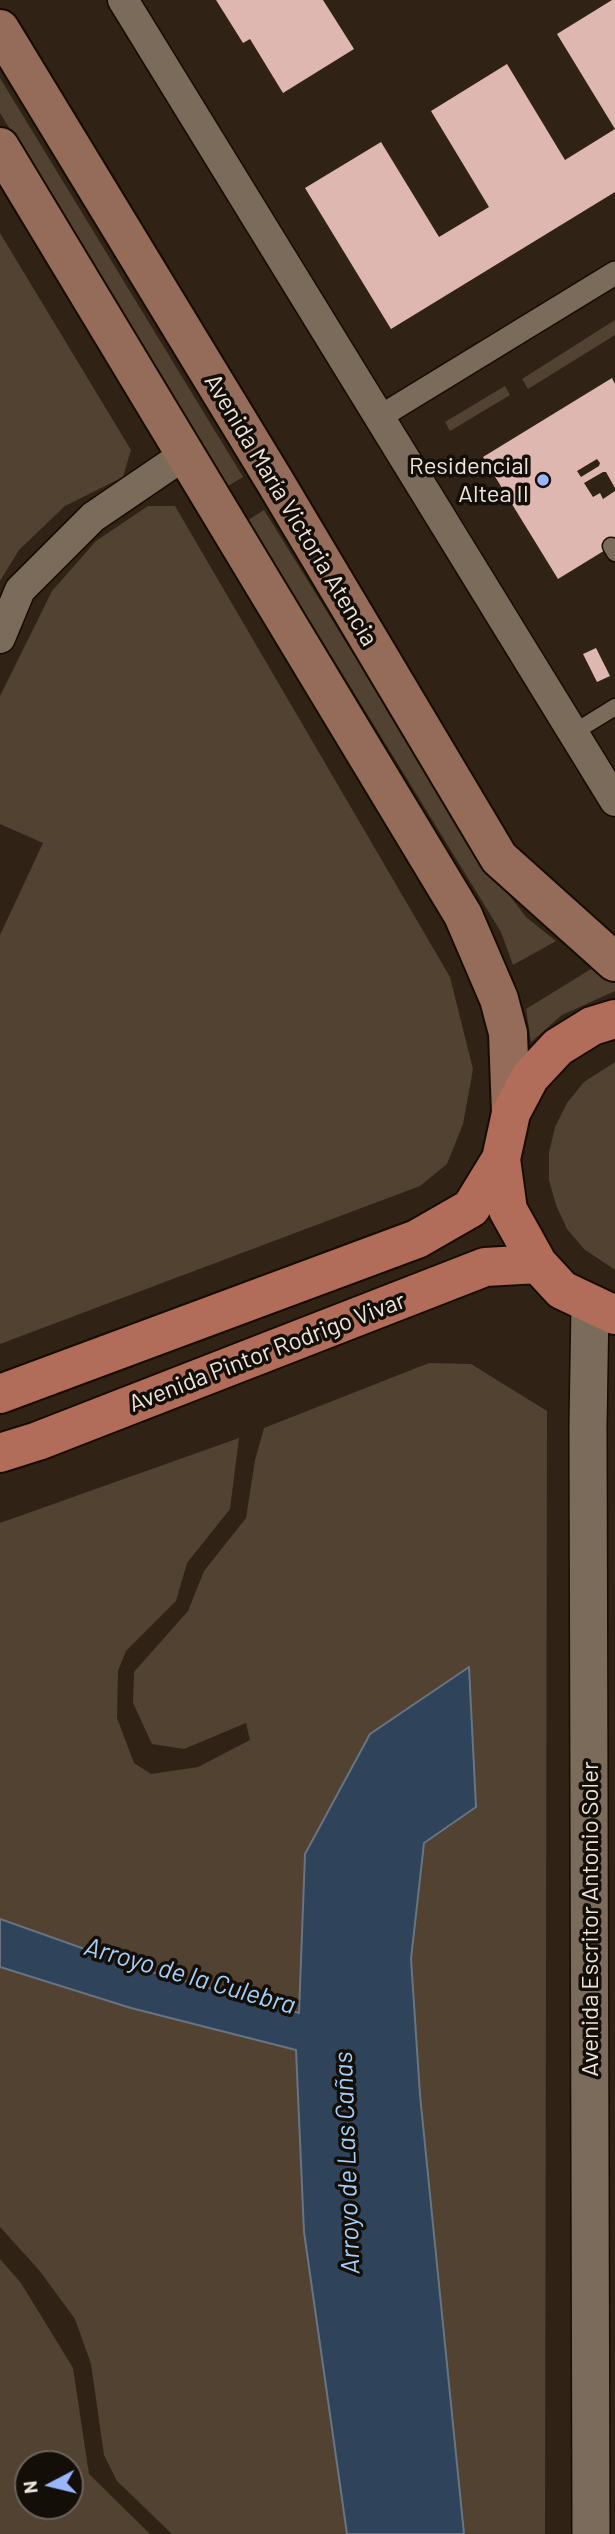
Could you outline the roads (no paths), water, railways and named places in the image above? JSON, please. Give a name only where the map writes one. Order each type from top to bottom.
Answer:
[{"type":"main road","name":"Avenida María Victoria Atencia","points":[[0,29],[274,480],[499,858],[615,962]]},
{"type":"main road","points":[[0,147],[187,453],[463,915],[499,999],[508,1033],[511,1113],[501,1159],[471,1208],[416,1239],[0,1394]]},
{"type":"main road","points":[[511,1113],[530,1077],[558,1047],[592,1026],[615,1020]]},
{"type":"main road","points":[[501,1159],[508,1210],[538,1264],[562,1290],[602,1310]]},
{"type":"main road","name":"Avenida Pintor Rodrigo Vivar","points":[[0,1453],[485,1267],[538,1264]]},
{"type":"street","points":[[123,0],[615,801]]},
{"type":"street","points":[[379,418],[615,274]]},
{"type":"street","points":[[0,638],[20,590],[83,526],[187,453]]},
{"type":"street","name":"Avenida Escritor Antonio Soler","points":[[592,2534],[588,1453],[602,1310]]},
{"type":"lane","points":[[573,733],[615,707]]},
{"type":"water","name":"Arroyo de Las Cañas","points":[[469,1667],[476,1807],[424,1843],[411,1959],[420,2095],[464,2534],[347,2534],[304,2232],[296,2050],[131,2008],[0,1967],[0,1919],[141,1969],[299,2013],[305,1854],[370,1734]]},
{"type":"place","name":"Residencial Altea II","points":[[543,480]]},
{"type":"water label","name":"Arroyo de la Culebra","points":[[190,1976]]}]
